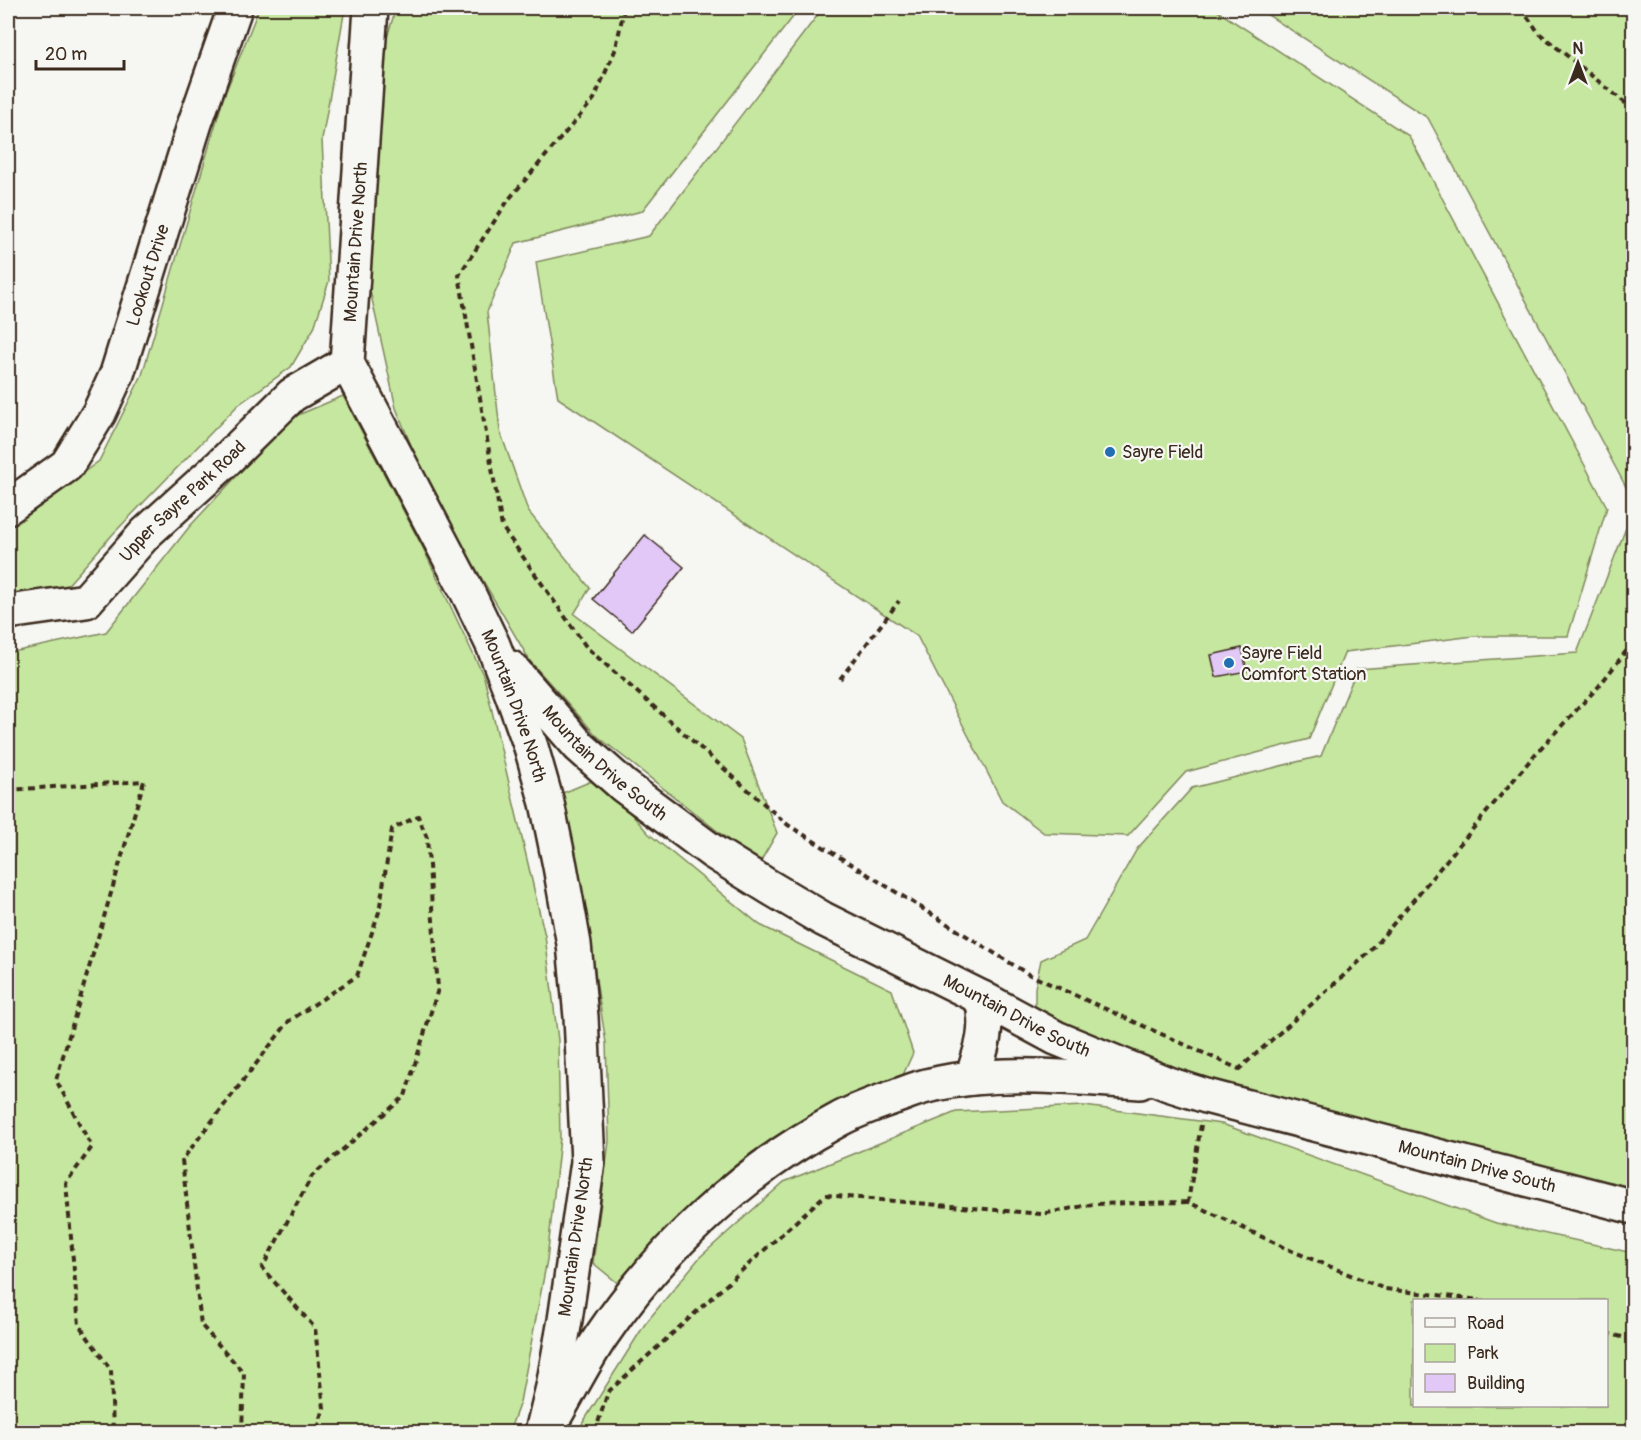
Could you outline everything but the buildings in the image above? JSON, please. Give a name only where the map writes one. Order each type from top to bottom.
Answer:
[{"type":"street","name":"Lookout Drive","points":[[8,507],[67,465],[99,413],[117,374],[195,123],[236,8]]},
{"type":"street","name":"Mountain Drive North","points":[[371,8],[347,363],[493,645],[531,747],[547,803],[561,866],[574,944],[581,1017],[588,1162],[565,1320],[544,1432]]},
{"type":"street","name":"Upper Sayre Park Road","points":[[8,612],[86,601],[146,533],[221,465],[292,395],[347,363]]},
{"type":"street","name":"Mountain Drive South","points":[[493,645],[579,746],[663,817],[713,852],[823,919],[982,998],[1056,1038],[1168,1084],[1206,1096],[1634,1206]]},
{"type":"street","points":[[972,1078],[987,1020],[982,998]]},
{"type":"street","points":[[544,1432],[602,1336],[679,1240],[711,1210],[772,1163],[839,1119],[930,1085],[972,1078],[1033,1076],[1168,1084]]},
{"type":"path","points":[[624,8],[616,48],[594,99],[509,199],[459,275],[502,527],[587,648],[788,825],[1028,974],[1239,1070]]},
{"type":"path","points":[[1521,8],[1539,33],[1634,111]]},
{"type":"path","points":[[840,679],[899,601]]},
{"type":"path","points":[[1188,1202],[1206,1096],[1239,1070],[1369,953],[1537,752],[1599,686],[1634,641]]},
{"type":"path","points":[[8,790],[144,781],[56,1080],[92,1147],[66,1183],[78,1325],[111,1370],[113,1432]]},
{"type":"path","points":[[242,1432],[244,1373],[201,1325],[182,1160],[289,1022],[357,976],[380,912],[392,829],[418,816],[427,838],[438,989],[405,1096],[312,1176],[262,1268],[315,1328],[324,1408],[317,1432]]},
{"type":"path","points":[[595,1432],[608,1392],[825,1195],[1042,1214],[1094,1204],[1188,1202],[1292,1251],[1385,1289],[1471,1299]]},
{"type":"path","points":[[1608,1334],[1634,1340]]},
{"type":"green space","points":[[259,8],[345,8],[322,140],[329,281],[314,328],[291,367],[238,405],[113,534],[64,589],[8,599],[8,521],[47,499],[99,461],[142,375],[223,99]]},
{"type":"green space","points":[[396,8],[800,8],[642,211],[516,243],[487,312],[500,431],[528,511],[590,588],[574,614],[741,739],[777,833],[759,864],[596,735],[530,661],[427,485],[396,408],[367,277],[375,195],[383,50]]},
{"type":"green space","name":"Sayre Field","points":[[823,8],[1213,8],[1409,136],[1607,507],[1568,636],[1474,636],[1345,652],[1309,739],[1186,772],[1128,836],[1044,833],[1002,801],[917,636],[558,398],[536,262],[649,236]]},
{"type":"green space","points":[[1257,8],[1633,8],[1633,500],[1428,118]]},
{"type":"green space","points":[[343,396],[423,548],[484,677],[545,936],[558,1040],[560,1138],[547,1260],[520,1402],[509,1432],[8,1432],[8,653],[106,632],[190,526],[291,418]]},
{"type":"green space","points":[[1633,510],[1633,1188],[1243,1090],[1062,1028],[1035,1009],[1035,988],[1041,960],[1085,940],[1137,849],[1192,788],[1321,756],[1357,669],[1577,653]]},
{"type":"green space","points":[[599,778],[649,834],[760,925],[892,990],[913,1053],[898,1086],[625,1289],[593,1263],[609,1141],[606,1043],[586,917],[558,795]]},
{"type":"green space","points":[[1084,1106],[1222,1124],[1496,1223],[1633,1253],[1633,1432],[577,1432],[645,1324],[700,1257],[784,1182],[956,1112]]},
{"type":"place","name":"Sayre Field","points":[[1110,452]]},
{"type":"place","name":"Sayre Field Comfort Station","points":[[1229,663]]}]
